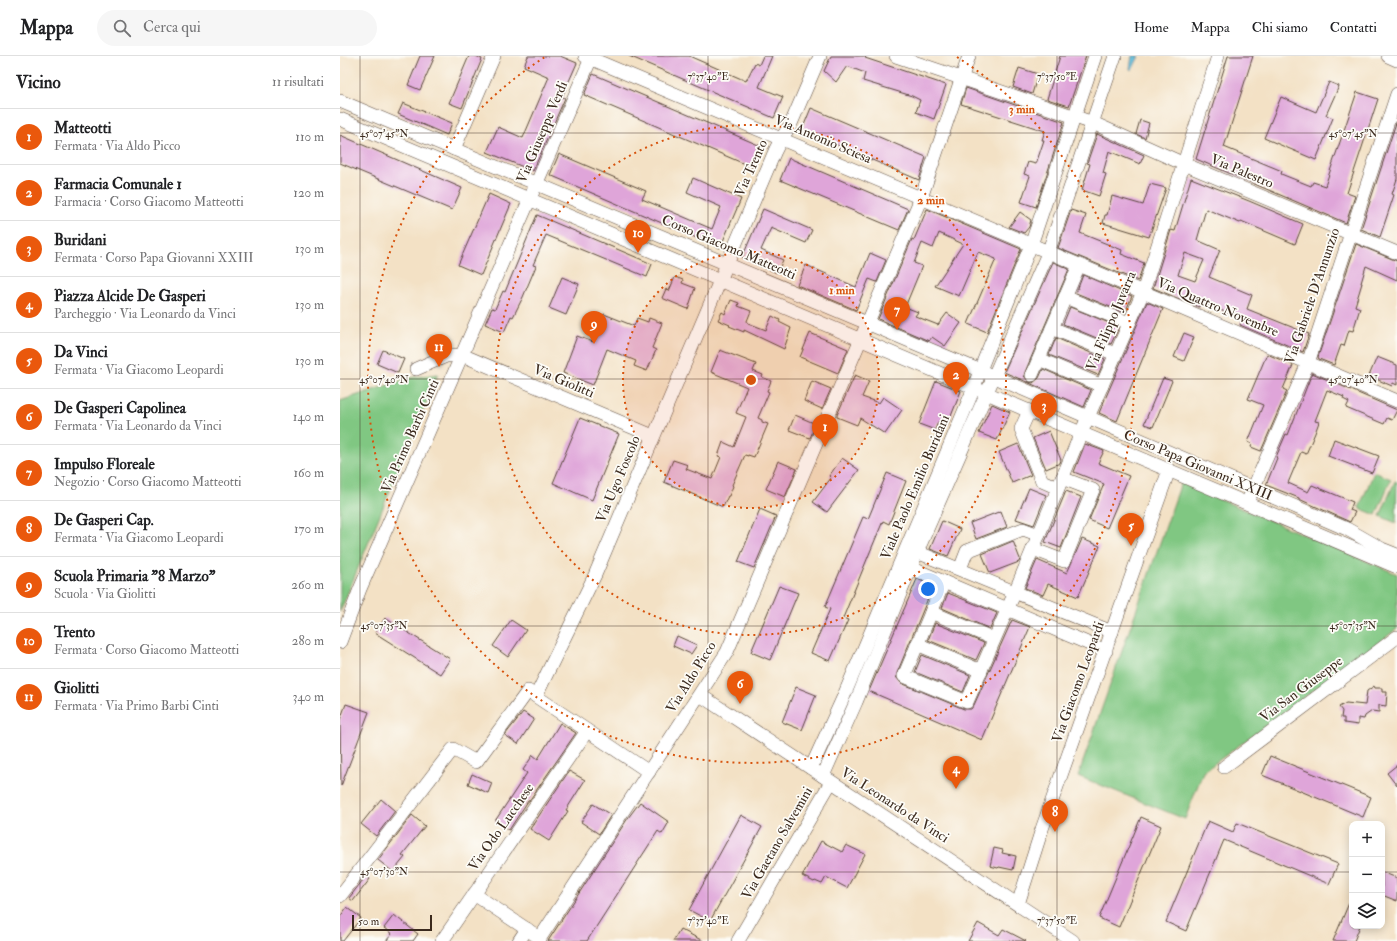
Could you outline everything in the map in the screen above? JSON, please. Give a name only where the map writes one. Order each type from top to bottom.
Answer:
[{"type":"street","points":[[454,149],[494,56]]},
{"type":"street","name":"Via Trento","points":[[723,272],[781,139],[790,126],[820,56]]},
{"type":"street","name":"Via Palestro","points":[[896,56],[1093,123],[1184,164],[1397,253]]},
{"type":"street","name":"Via Aldo Picco","points":[[474,894],[540,938],[728,652],[921,198],[969,56]]},
{"type":"street","name":"Viale Paolo Emilio Buridani","points":[[811,768],[974,388],[1031,245],[1095,56]]},
{"type":"street","name":"Viale Paolo Emilio Buridani","points":[[827,779],[856,702],[917,552],[1048,253],[1115,56]]},
{"type":"street","name":"Via Filippo Juvarra","points":[[917,644],[904,676],[967,702],[1015,592],[1081,433],[1143,292],[1218,56]]},
{"type":"street","points":[[1388,56],[1397,60]]},
{"type":"street","name":"Via Antonio Sciesa","points":[[589,57],[1048,253]]},
{"type":"street","name":"Via Giuseppe Verdi","points":[[530,199],[589,57]]},
{"type":"street","name":"Via Gabriele D'Annunzio","points":[[1247,503],[1308,363],[1397,94]]},
{"type":"street","name":"Corso Giacomo Matteotti","points":[[340,102],[537,184],[723,272],[861,340],[986,393]]},
{"type":"street","name":"Corso Giacomo Matteotti","points":[[340,119],[530,199],[723,272],[868,324],[994,376]]},
{"type":"street","name":"Via Primo Barbi Cinti","points":[[340,642],[360,589],[530,199]]},
{"type":"street","name":"Via Quattro Novembre","points":[[1048,253],[1397,401]]},
{"type":"street","points":[[1032,375],[1079,265]]},
{"type":"street","name":"Via Ugo Foscolo","points":[[340,896],[453,750],[476,762],[532,694],[595,574],[723,272]]},
{"type":"street","points":[[1065,297],[1129,323]]},
{"type":"street","points":[[1052,328],[1115,354]]},
{"type":"street","points":[[416,369],[446,356],[462,355]]},
{"type":"street","name":"Via Giolitti","points":[[462,355],[653,436]]},
{"type":"street","points":[[1039,359],[1102,386]]},
{"type":"street","name":"Corso Papa Giovanni XXIII","points":[[994,376],[1347,529],[1382,549],[1397,555]]},
{"type":"street","name":"Corso Papa Giovanni XXIII","points":[[986,393],[1397,567]]},
{"type":"street","points":[[1029,411],[1021,429],[1042,481],[1093,490],[1064,561],[1033,549]]},
{"type":"street","name":"Via Giacomo Leopardi","points":[[1018,904],[1042,828],[1169,470]]},
{"type":"street","points":[[960,569],[967,551],[1023,529],[1039,535]]},
{"type":"street","points":[[917,552],[1112,632]]},
{"type":"street","points":[[911,568],[1106,651]]},
{"type":"street","points":[[944,582],[917,644],[981,671]]},
{"type":"street","points":[[931,612],[994,639]]},
{"type":"street","name":"Via San Giuseppe","points":[[1224,767],[1397,637]]},
{"type":"street","points":[[532,694],[649,772]]},
{"type":"street","name":"Via Leonardo da Vinci","points":[[700,695],[1073,941]]},
{"type":"street","name":"Via Odo Lucchese","points":[[442,941],[587,731]]},
{"type":"street","name":"Via Gaetano Salvemini","points":[[738,941],[827,779]]},
{"type":"street","points":[[519,941],[527,929]]},
{"type":"green space","points":[[438,374],[340,612],[340,401],[409,378]]},
{"type":"green space","points":[[1374,472],[1391,479],[1376,515],[1359,508]]},
{"type":"green space","points":[[1395,481],[1397,482],[1396,523],[1380,516]]},
{"type":"green space","points":[[1181,483],[1397,574],[1397,629],[1203,772],[1185,819],[1078,776]]},
{"type":"water","points":[[1132,56],[1139,56],[1132,70],[1130,69]]},
{"type":"building","points":[[420,56],[435,56],[420,90],[408,85]]},
{"type":"building","points":[[469,56],[476,56],[482,59],[462,108],[449,103]]},
{"type":"building","points":[[528,56],[560,56],[577,63],[562,97],[565,98],[533,171],[487,152],[498,127],[523,138],[549,77],[524,66]]},
{"type":"building","points":[[629,56],[689,56],[746,81],[755,63],[759,65],[763,56],[772,56],[759,87],[783,97],[774,118]]},
{"type":"building","points":[[831,56],[866,56],[865,58],[946,85],[934,119],[916,112],[920,100],[912,96],[863,81],[865,73],[847,66],[836,82],[824,71]]},
{"type":"building","points":[[1060,56],[1086,56],[1069,106],[1047,99]]},
{"type":"building","points":[[1228,56],[1253,56],[1224,147],[1282,171],[1281,174],[1311,186],[1313,182],[1325,186],[1357,92],[1378,99],[1347,193],[1355,196],[1346,223],[1196,159]]},
{"type":"building","points":[[1019,68],[1038,74],[1032,94],[1013,87]]},
{"type":"building","points":[[593,74],[763,147],[754,168],[584,95]]},
{"type":"building","points":[[1329,82],[1339,86],[1326,115],[1333,118],[1316,160],[1264,138],[1281,97],[1316,112]]},
{"type":"building","points":[[966,88],[1064,122],[1036,207],[1021,202],[1030,176],[1024,174],[1028,162],[1036,164],[1044,140],[1042,140],[1045,131],[961,104]]},
{"type":"building","points":[[403,103],[452,123],[447,135],[398,114]]},
{"type":"building","points":[[811,108],[926,157],[919,180],[802,130]]},
{"type":"building","points":[[1140,120],[1149,123],[1145,138],[1136,134]]},
{"type":"building","points":[[1396,123],[1397,179],[1392,194],[1394,195],[1380,237],[1361,229]]},
{"type":"building","points":[[1097,134],[1144,155],[1140,164],[1109,151],[1103,173],[1106,174],[1099,196],[1082,190],[1090,164],[1087,163]]},
{"type":"building","points":[[340,135],[462,188],[452,210],[340,163]]},
{"type":"building","points":[[559,154],[646,191],[642,199],[712,229],[721,207],[687,192],[693,178],[741,199],[720,248],[550,175]]},
{"type":"building","points":[[789,158],[908,209],[899,230],[780,180]]},
{"type":"building","points":[[1191,178],[1303,224],[1295,244],[1241,221],[1240,223],[1206,209],[1197,240],[1220,250],[1209,277],[1252,295],[1247,309],[1309,334],[1303,352],[1240,325],[1242,319],[1201,302],[1199,307],[1153,288],[1171,230],[1175,231]],"holes":[[[1185,253],[1204,260],[1195,281],[1178,275]]]},
{"type":"building","points":[[1150,184],[1166,188],[1149,237],[1103,223],[1105,215],[1107,215],[1112,196],[1143,205]]},
{"type":"building","points":[[489,194],[511,204],[481,275],[458,265]]},
{"type":"building","points":[[763,209],[812,230],[806,243],[771,228],[761,250],[783,260],[777,273],[742,258]]},
{"type":"building","points":[[927,209],[1021,249],[987,332],[968,324],[996,259],[978,252],[959,296],[935,286],[963,244],[939,233],[933,248],[922,243],[914,263],[922,266],[905,307],[918,312],[915,316],[938,325],[947,313],[961,323],[945,346],[932,337],[929,341],[878,319],[912,239],[914,240]]},
{"type":"building","points":[[1071,210],[1086,215],[1080,233],[1122,250],[1121,254],[1144,263],[1138,281],[1058,248]]},
{"type":"building","points":[[1020,212],[1031,220],[1029,227],[1024,233],[1009,227]]},
{"type":"building","points":[[537,215],[652,264],[647,277],[546,235],[533,265],[536,266],[523,297],[513,317],[511,316],[504,332],[485,324],[492,308],[495,309],[503,291],[505,292]]},
{"type":"building","points":[[1356,244],[1397,261],[1397,280],[1366,266],[1355,306],[1360,308],[1353,331],[1349,330],[1344,346],[1341,345],[1334,365],[1319,359],[1318,357]]},
{"type":"building","points":[[870,253],[886,260],[877,282],[869,279],[856,310],[797,285],[806,265],[856,287]]},
{"type":"building","points":[[1053,262],[1069,269],[1024,376],[1029,382],[1033,383],[1039,378],[1043,369],[1091,390],[1084,407],[1004,372]]},
{"type":"building","points":[[1083,275],[1132,296],[1125,313],[1076,293]]},
{"type":"building","points":[[562,277],[579,284],[566,315],[549,308]]},
{"type":"building","points":[[675,277],[683,280],[682,283],[695,288],[688,309],[662,298],[666,289],[669,291]]},
{"type":"building","points":[[731,300],[739,303],[738,306],[751,311],[747,321],[748,323],[766,330],[772,316],[780,320],[779,322],[791,328],[784,349],[744,330],[744,332],[718,320],[722,312],[725,314]]},
{"type":"building","points":[[1147,302],[1163,309],[1117,421],[1099,413]]},
{"type":"building","points":[[1070,307],[1119,327],[1111,344],[1063,324]]},
{"type":"building","points":[[604,314],[634,326],[637,318],[648,322],[649,318],[662,323],[652,348],[656,350],[647,371],[634,366],[636,361],[607,349],[593,385],[563,373],[577,336],[593,342]]},
{"type":"building","points":[[810,333],[848,349],[838,373],[800,357]]},
{"type":"building","points":[[1184,333],[1194,337],[1184,361],[1174,357]]},
{"type":"building","points":[[1056,338],[1105,359],[1098,375],[1049,355]]},
{"type":"building","points":[[383,350],[404,359],[398,373],[377,364]]},
{"type":"building","points":[[720,350],[756,364],[753,371],[763,375],[762,377],[771,381],[767,391],[769,392],[758,418],[762,420],[762,422],[768,424],[754,457],[745,455],[732,485],[733,486],[729,496],[723,507],[664,482],[673,460],[688,465],[686,469],[712,479],[721,457],[718,456],[723,442],[734,447],[746,417],[736,413],[747,387],[711,372]]},
{"type":"building","points":[[1267,354],[1293,365],[1283,389],[1287,391],[1261,451],[1251,447],[1252,444],[1248,442],[1263,405],[1248,399]]},
{"type":"building","points":[[1377,357],[1397,365],[1397,385],[1393,383],[1392,386],[1369,376]]},
{"type":"building","points":[[1312,373],[1397,410],[1392,420],[1387,418],[1384,424],[1346,408],[1349,402],[1343,399],[1344,397],[1327,390],[1315,421],[1319,422],[1315,433],[1306,454],[1301,452],[1288,483],[1308,492],[1312,485],[1353,502],[1350,510],[1355,512],[1350,522],[1299,498],[1266,485],[1277,458],[1276,457],[1286,434],[1288,435]]},
{"type":"building","points":[[855,375],[869,381],[862,397],[879,403],[883,397],[902,410],[885,434],[860,418],[857,425],[837,417]]},
{"type":"building","points":[[1163,378],[1172,381],[1153,427],[1144,424]]},
{"type":"building","points":[[812,381],[831,389],[822,409],[804,401]]},
{"type":"building","points":[[936,381],[961,391],[947,426],[938,422],[935,430],[919,424]]},
{"type":"building","points":[[992,404],[1010,412],[997,440],[979,433]]},
{"type":"building","points":[[795,415],[816,424],[810,438],[789,430]]},
{"type":"building","points":[[580,418],[619,434],[592,500],[553,483]]},
{"type":"building","points":[[1049,431],[1061,460],[1060,463],[1046,469],[1033,438]]},
{"type":"building","points":[[1334,439],[1379,456],[1372,473],[1328,456]]},
{"type":"building","points":[[1018,444],[1031,475],[1012,483],[999,452]]},
{"type":"building","points":[[1085,444],[1104,451],[1098,463],[1129,476],[1107,528],[1089,520],[1104,484],[1074,472]]},
{"type":"building","points":[[842,458],[859,470],[827,512],[813,502],[831,478],[829,476]]},
{"type":"building","points":[[778,461],[797,469],[785,497],[766,489]]},
{"type":"building","points":[[887,473],[906,481],[889,524],[883,521],[843,618],[848,620],[830,661],[811,653],[830,609],[825,607],[863,517],[868,519]]},
{"type":"building","points":[[1029,488],[1046,495],[1034,525],[1016,519]]},
{"type":"building","points":[[1066,491],[1081,497],[1061,548],[1045,542]]},
{"type":"building","points":[[760,509],[776,516],[754,568],[738,562]]},
{"type":"building","points":[[1001,511],[1007,527],[976,539],[970,523]]},
{"type":"building","points":[[942,521],[960,529],[948,556],[930,549]]},
{"type":"building","points":[[1082,539],[1100,546],[1078,597],[1048,584],[1043,595],[1025,588],[1037,560],[1067,573]]},
{"type":"building","points":[[1013,541],[1020,559],[1019,562],[990,573],[982,554]]},
{"type":"building","points":[[917,579],[933,586],[897,673],[896,677],[901,683],[964,709],[971,709],[1012,620],[1030,627],[982,740],[869,691]]},
{"type":"building","points":[[779,586],[798,593],[770,660],[751,652]]},
{"type":"building","points":[[948,593],[997,613],[990,629],[942,608]]},
{"type":"building","points":[[385,618],[450,659],[440,674],[375,633]]},
{"type":"building","points":[[511,620],[526,630],[508,657],[493,646]]},
{"type":"building","points":[[935,623],[984,643],[976,660],[928,640]]},
{"type":"building","points":[[677,636],[697,645],[691,654],[673,646]]},
{"type":"building","points":[[922,655],[970,675],[963,692],[915,672]]},
{"type":"building","points":[[1374,686],[1375,688],[1382,688],[1382,692],[1387,692],[1386,706],[1379,705],[1379,712],[1372,711],[1365,716],[1364,719],[1358,718],[1358,725],[1344,723],[1344,718],[1341,718],[1342,711],[1339,707],[1346,703],[1365,705],[1367,691]]},
{"type":"building","points":[[796,687],[816,695],[802,730],[782,722]]},
{"type":"building","points":[[346,704],[369,712],[341,786],[340,720]]},
{"type":"building","points":[[523,712],[534,719],[518,744],[505,735]]},
{"type":"building","points":[[560,723],[576,733],[509,830],[495,821],[527,773],[523,770],[533,755],[538,759]]},
{"type":"building","points":[[1270,756],[1371,797],[1363,817],[1262,775]]},
{"type":"building","points":[[1397,765],[1397,786],[1387,773]]},
{"type":"building","points":[[569,771],[585,780],[549,841],[530,829]]},
{"type":"building","points":[[472,774],[492,783],[488,793],[468,784]]},
{"type":"building","points":[[381,799],[395,811],[376,836],[361,824]]},
{"type":"building","points":[[640,802],[669,822],[662,834],[658,831],[587,941],[548,941],[628,818]]},
{"type":"building","points":[[593,804],[611,815],[599,834],[581,822]]},
{"type":"building","points":[[412,815],[425,826],[402,855],[405,857],[393,872],[378,860]]},
{"type":"building","points":[[741,815],[762,827],[710,921],[689,910]]},
{"type":"building","points":[[1141,817],[1161,826],[1119,927],[1099,918]]},
{"type":"building","points":[[1208,821],[1233,832],[1237,823],[1338,864],[1329,884],[1224,840],[1186,931],[1166,922]]},
{"type":"building","points":[[821,841],[842,852],[846,845],[865,854],[847,888],[826,877],[822,884],[802,876]]},
{"type":"building","points":[[994,848],[1003,850],[1002,853],[1016,856],[1013,870],[990,866]]},
{"type":"building","points":[[1385,873],[1397,878],[1397,901],[1385,896]]},
{"type":"building","points":[[366,876],[370,879],[353,901],[349,898]]},
{"type":"building","points":[[1349,903],[1349,929],[1359,929],[1354,941],[1333,941]]},
{"type":"building","points":[[347,907],[361,918],[343,941],[340,941],[340,917]]},
{"type":"building","points":[[394,915],[418,934],[413,941],[386,941],[392,934],[384,928]]},
{"type":"building","points":[[978,923],[999,935],[1003,929],[1026,941],[968,941]]},
{"type":"building","points":[[680,929],[703,941],[673,941]]},
{"type":"place","name":"Trento","points":[[638,253]]},
{"type":"place","name":"Impulso Floreale","points":[[897,330]]},
{"type":"place","name":"Scuola Primaria \"8 Marzo\"","points":[[594,344]]},
{"type":"place","name":"Giolitti","points":[[439,367]]},
{"type":"place","name":"Farmacia Comunale 1","points":[[956,395]]},
{"type":"place","name":"Buridani","points":[[1044,426]]},
{"type":"place","name":"Matteotti","points":[[825,447]]},
{"type":"place","name":"Da Vinci","points":[[1131,546]]},
{"type":"place","name":"De Gasperi Capolinea","points":[[740,704]]},
{"type":"place","name":"Piazza Alcide De Gasperi","points":[[956,789]]},
{"type":"place","name":"De Gasperi Cap.","points":[[1055,832]]}]
